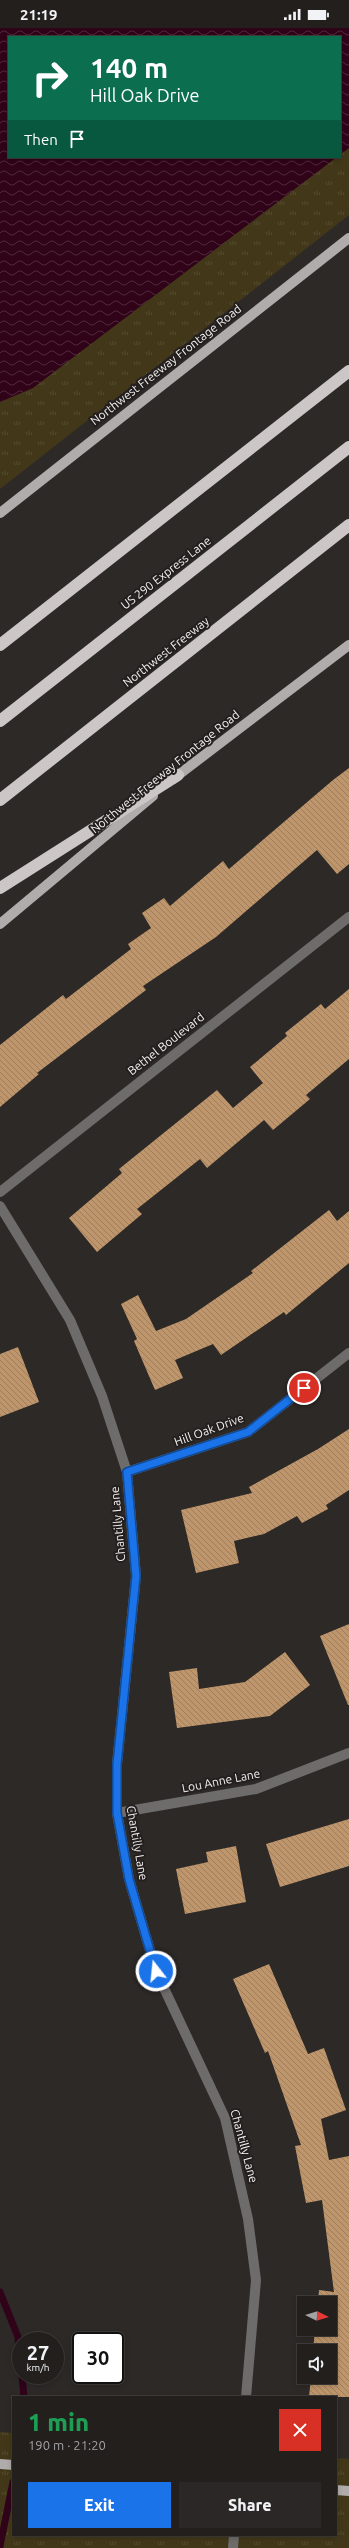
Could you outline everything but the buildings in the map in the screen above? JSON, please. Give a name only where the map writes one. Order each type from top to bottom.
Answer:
[{"type":"highway","points":[[0,645],[349,371]]},
{"type":"highway","name":"US 290 Express Lane","points":[[0,722],[349,447]]},
{"type":"highway","name":"Northwest Freeway","points":[[0,800],[349,525]]},
{"type":"highway","points":[[0,888],[178,775]]},
{"type":"main road","name":"Northwest Freeway Frontage Road","points":[[0,513],[349,238]]},
{"type":"main road","name":"Northwest Freeway Frontage Road","points":[[0,924],[178,775],[349,645]]},
{"type":"main road","points":[[0,2464],[12,2465]]},
{"type":"main road","points":[[337,2490],[349,2491]]},
{"type":"street","name":"Bethel Boulevard","points":[[0,1192],[349,917]]},
{"type":"street","name":"Chantilly Lane","points":[[0,1206],[70,1320],[102,1396],[127,1472],[136,1576],[117,1764],[117,1813],[129,1879],[156,1971],[226,2118],[248,2219],[256,2280],[246,2396]]},
{"type":"street","name":"Hill Oak Drive","points":[[127,1472],[248,1432],[349,1353]]},
{"type":"street","name":"Lou Anne Lane","points":[[117,1813],[256,1789],[349,1753]]},
{"type":"street","points":[[233,2548],[234,2536]]},
{"type":"green space","points":[[0,28],[349,28],[349,215],[0,489]]},
{"type":"green space","points":[[0,2432],[12,2433],[12,2536],[337,2536],[337,2458],[349,2459],[349,2548],[0,2548]]},
{"type":"water","points":[[0,28],[349,28],[349,148],[341,154],[341,36],[8,36],[8,158],[336,158],[33,388],[0,402]]},
{"type":"waterway","points":[[0,2292],[16,2332]]},
{"type":"waterway","points":[[23,2384],[24,2396]]},
{"type":"waterway","points":[[0,2546],[12,2487]]},
{"type":"route","points":[[156,1971],[129,1879],[117,1813],[117,1764],[136,1576],[127,1472],[248,1432],[304,1388]]}]
